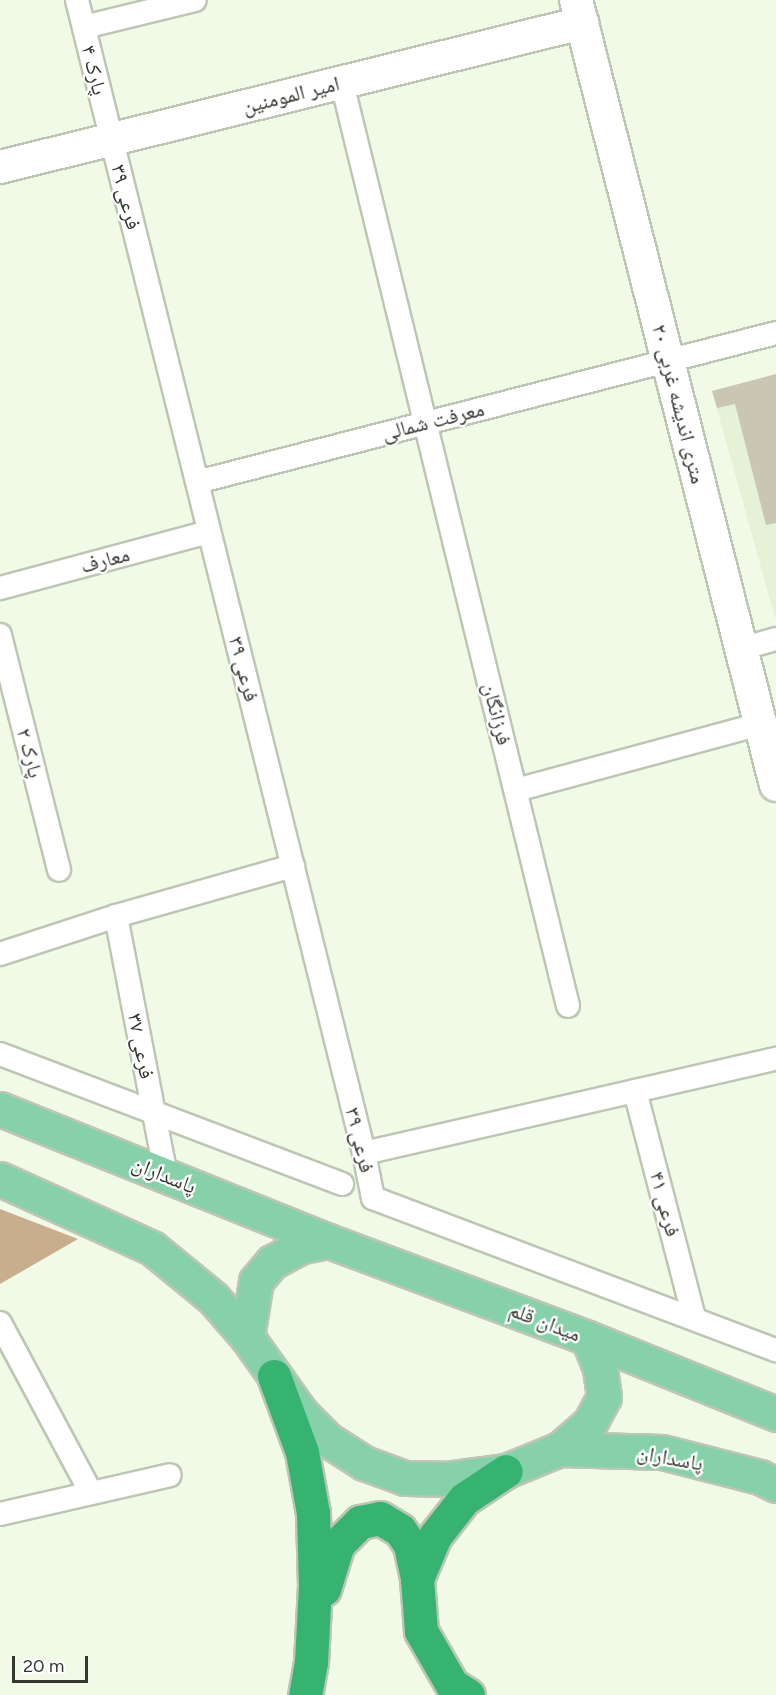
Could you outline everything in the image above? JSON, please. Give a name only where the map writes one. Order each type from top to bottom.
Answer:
[{"type":"highway","points":[[274,1376],[302,1452],[313,1513],[314,1611],[311,1662],[306,1695]]},
{"type":"highway","points":[[417,1579],[435,1536],[464,1498],[506,1471]]},
{"type":"highway","points":[[314,1611],[330,1576],[338,1544],[360,1522],[380,1518],[400,1530],[410,1545],[417,1579],[421,1632],[452,1685],[468,1695]]},
{"type":"main road","name":"پاسداران","points":[[0,1109],[328,1241]]},
{"type":"main road","points":[[0,1179],[153,1248],[213,1298],[247,1337]]},
{"type":"main road","points":[[247,1337],[249,1308],[256,1281],[272,1262],[302,1246],[328,1241]]},
{"type":"main road","name":"میدان قلم","points":[[247,1337],[301,1413],[328,1440],[364,1463],[405,1478],[444,1479],[506,1471],[560,1449],[590,1423],[604,1397],[600,1368],[588,1338],[328,1241]]},
{"type":"main road","points":[[588,1338],[776,1413]]},
{"type":"main road","name":"پاسداران","points":[[560,1449],[662,1452],[760,1477],[776,1485]]},
{"type":"street","name":"پارک ۴","points":[[77,0],[112,140]]},
{"type":"street","points":[[84,27],[195,0]]},
{"type":"street","name":"امیر المومنین","points":[[0,167],[342,83],[579,12]]},
{"type":"street","name":"۲۰ متری اندیشه غربی","points":[[579,12],[776,785]]},
{"type":"street","name":"فرزانگان","points":[[342,83],[568,1006]]},
{"type":"street","name":"فرعی ۳۹","points":[[112,140],[364,1153],[373,1198],[694,1318]]},
{"type":"street","name":"معرفت شمالی","points":[[197,482],[776,333]]},
{"type":"street","name":"معارف","points":[[0,588],[209,531]]},
{"type":"street","name":"پارک ۲","points":[[0,635],[59,870]]},
{"type":"street","points":[[741,649],[776,639]]},
{"type":"street","points":[[516,790],[760,724]]},
{"type":"street","points":[[0,954],[116,916],[293,866]]},
{"type":"street","name":"فرعی ۳۷","points":[[116,916],[166,1175]]},
{"type":"street","points":[[0,1054],[342,1184]]},
{"type":"street","points":[[364,1153],[776,1059]]},
{"type":"street","name":"فرعی ۴۱","points":[[635,1091],[694,1318]]},
{"type":"street","points":[[694,1318],[776,1350]]},
{"type":"street","points":[[0,1323],[91,1493]]},
{"type":"street","points":[[0,1514],[170,1474]]},
{"type":"shaded area","points":[[776,374],[776,618],[775,618],[712,391]]},
{"type":"shaded area","points":[[0,1209],[78,1239],[0,1284]]},
{"type":"building","points":[[776,374],[776,523],[766,525],[735,404],[717,408],[712,391]]}]
